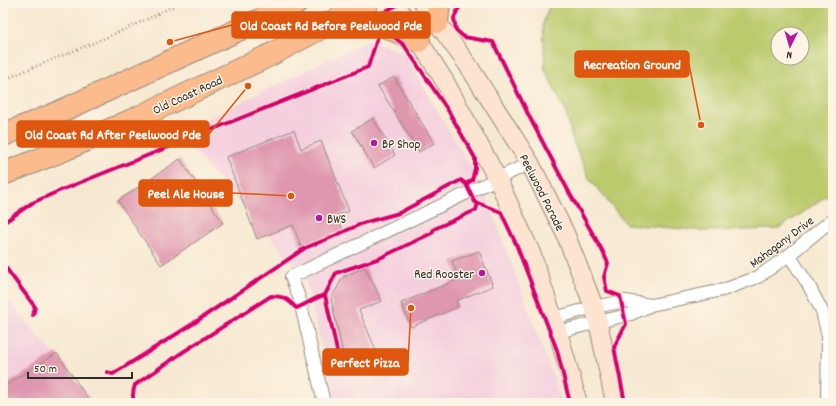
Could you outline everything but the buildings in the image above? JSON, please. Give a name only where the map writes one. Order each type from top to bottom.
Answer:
[{"type":"highway","points":[[3,135],[55,114],[297,3]]},
{"type":"highway","name":"Old Coast Road","points":[[3,174],[66,150],[137,118],[270,55],[367,3]]},
{"type":"highway","points":[[325,25],[361,22],[382,26],[419,41]]},
{"type":"street","points":[[395,3],[444,80],[497,178],[531,252],[556,325],[578,403]]},
{"type":"street","name":"Peelwood Parade","points":[[423,3],[438,13],[468,65],[530,163],[565,233],[596,315],[615,403]]},
{"type":"street","points":[[324,403],[299,297],[291,277],[530,163]]},
{"type":"street","name":"Mahogany Drive","points":[[556,325],[596,315],[625,301],[651,305],[722,290],[758,278],[833,219]]},
{"type":"street","points":[[789,255],[822,311],[828,336],[827,403]]},
{"type":"path","points":[[3,80],[162,12],[179,3]]},
{"type":"shaded area","points":[[369,40],[405,54],[486,195],[554,379],[561,403],[336,403],[304,275],[178,133]]},
{"type":"shaded area","points":[[3,293],[95,403],[3,403]]},
{"type":"green space","points":[[550,3],[833,3],[833,191],[777,229],[707,231],[626,224],[589,178],[573,141],[565,110],[545,70],[543,24]]},
{"type":"cycle path","points":[[3,223],[32,203],[59,191],[368,67],[386,11],[401,3]]},
{"type":"cycle path","points":[[466,3],[458,9],[454,18],[456,30],[464,37],[493,42],[530,118],[608,263],[604,277],[607,291],[620,296],[626,324],[614,347],[625,403]]},
{"type":"cycle path","points":[[107,372],[113,374],[191,325],[305,248],[363,223],[399,213],[461,180],[466,184],[472,180],[475,168],[475,158],[449,112],[404,45],[380,28]]},
{"type":"cycle path","points":[[466,184],[475,202],[501,212],[516,244],[557,350],[570,403]]},
{"type":"cycle path","points":[[135,403],[133,397],[135,385],[183,352],[271,296],[285,299],[296,308],[300,307],[318,297],[325,295],[336,273],[380,258],[432,233],[434,229],[476,210],[478,203]]},
{"type":"cycle path","points":[[3,264],[35,307],[33,315]]},
{"type":"cycle path","points":[[325,295],[340,365]]},
{"type":"place","name":"Old Coast Rd Before Peelwood Pde","points":[[170,42]]},
{"type":"place","name":"Old Coast Rd After Peelwood Pde","points":[[248,86]]},
{"type":"place","name":"Recreation Ground","points":[[701,125]]},
{"type":"place","name":"BP Shop","points":[[374,143]]},
{"type":"place","name":"Peel Ale House","points":[[291,196]]},
{"type":"place","name":"BWS","points":[[319,218]]},
{"type":"place","name":"Red Rooster","points":[[482,273]]},
{"type":"place","name":"Perfect Pizza","points":[[411,308]]}]
